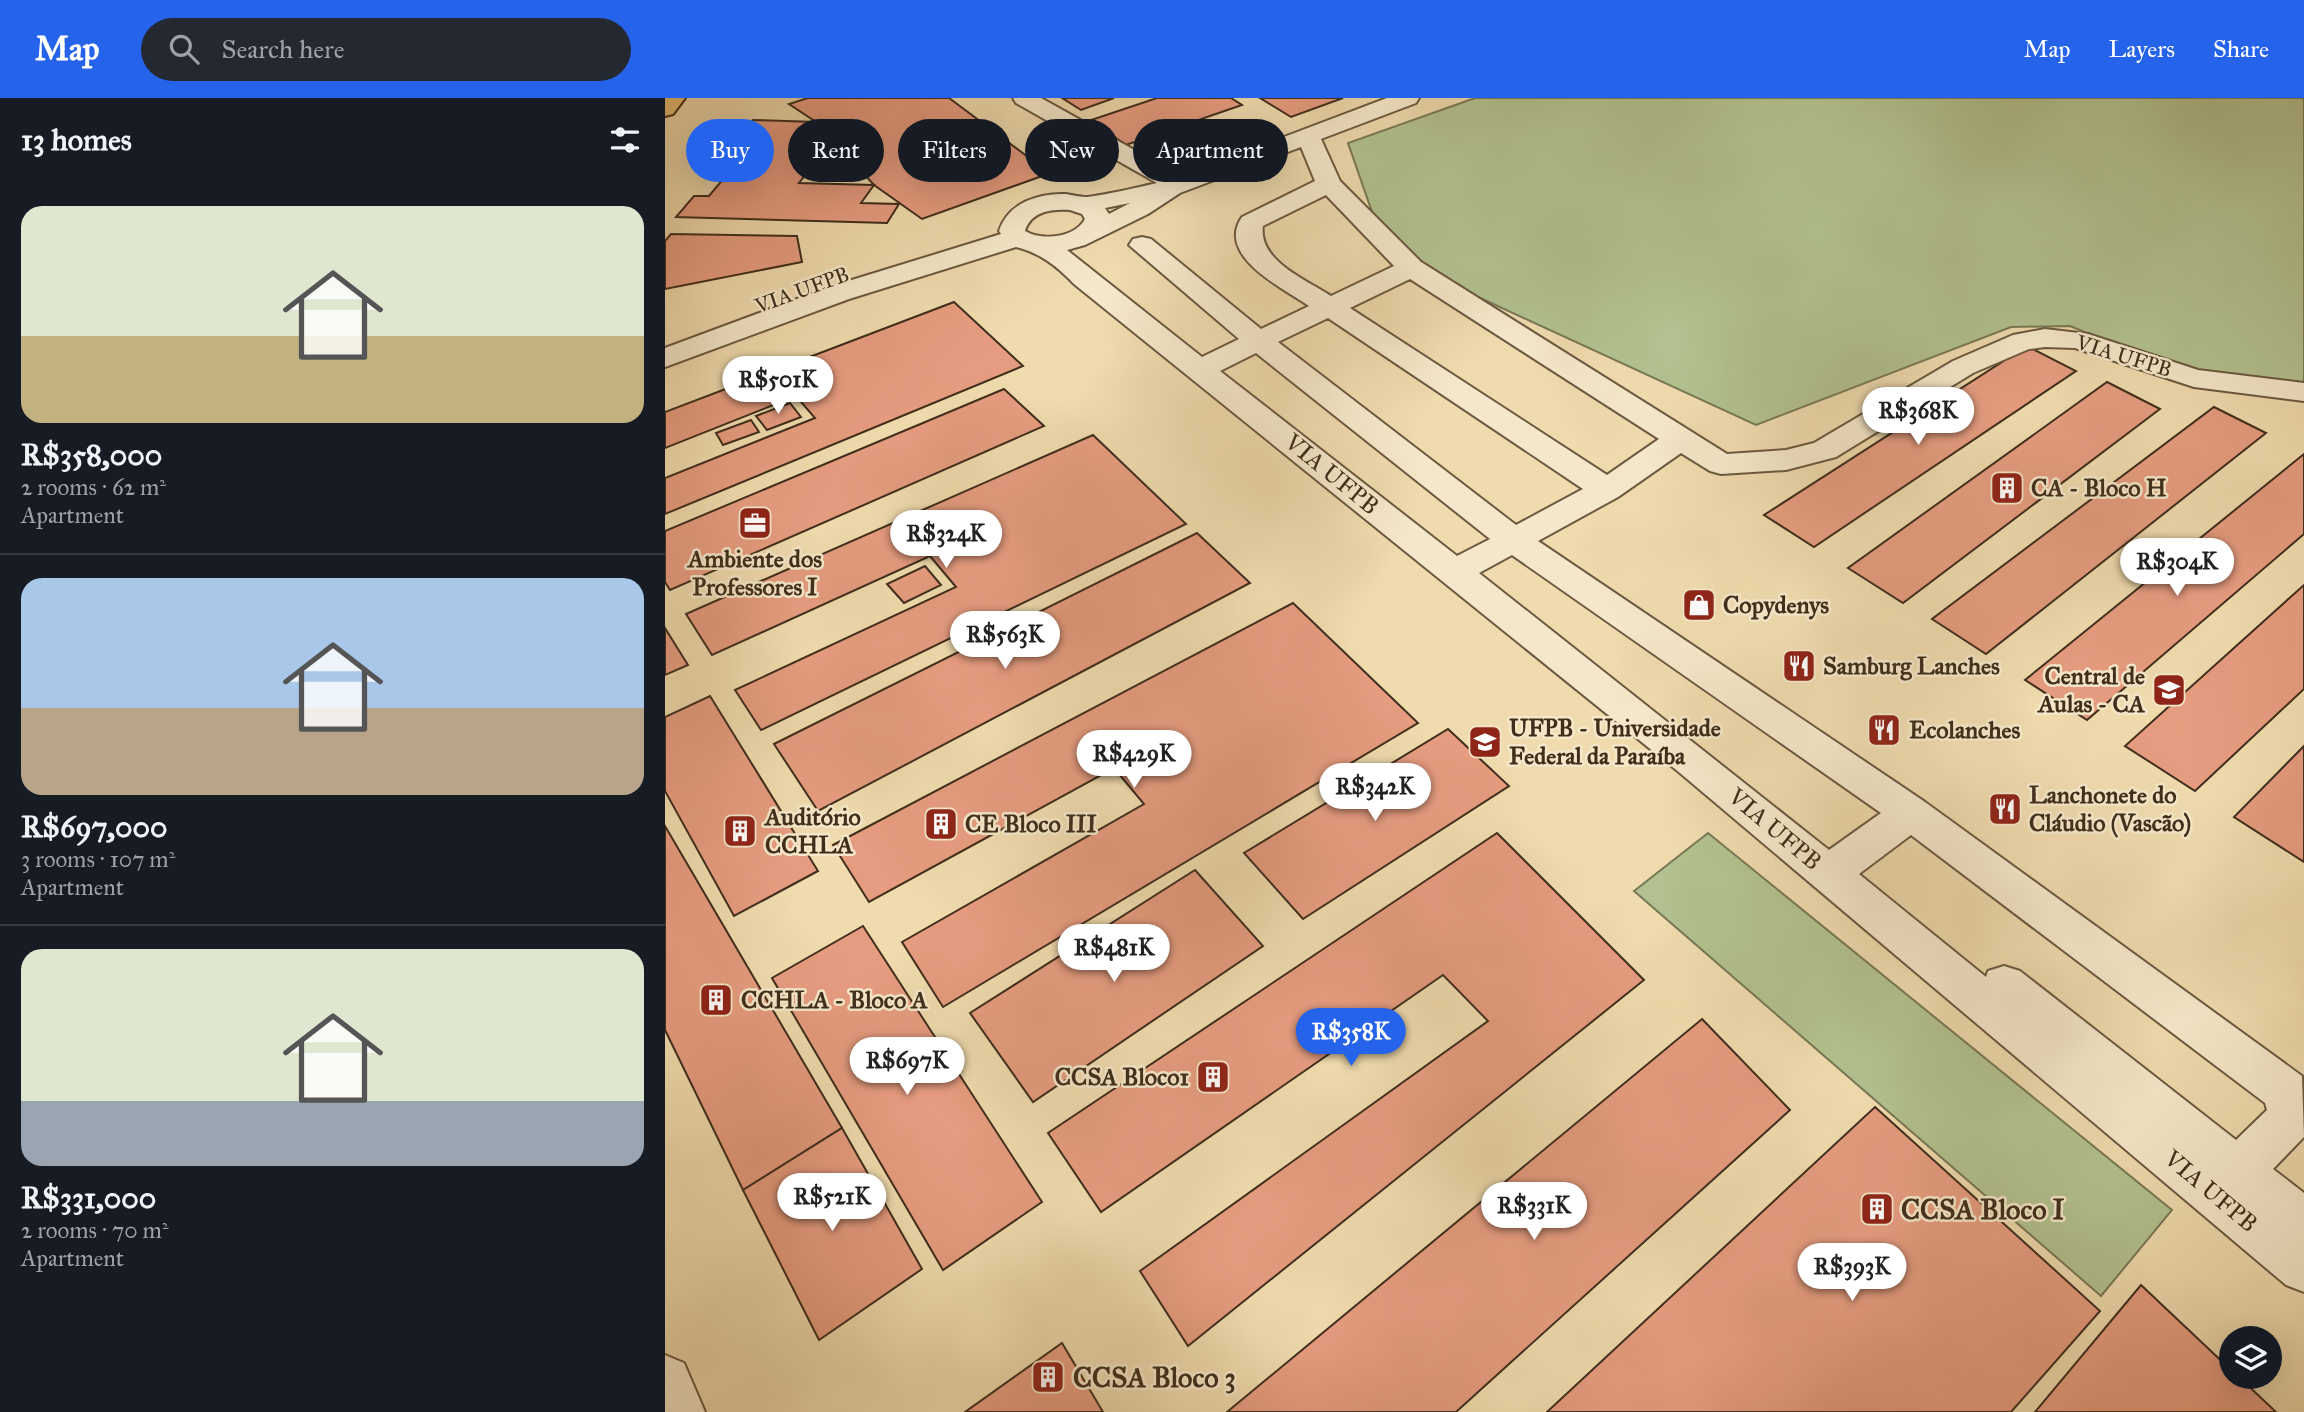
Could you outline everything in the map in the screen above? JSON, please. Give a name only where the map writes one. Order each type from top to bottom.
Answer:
[{"type":"main road","points":[[665,109],[674,98]]},
{"type":"lane","points":[[1024,98],[1175,186]]},
{"type":"lane","name":"VIA UFPB","points":[[665,341],[859,269],[1025,233],[1059,244],[1084,225],[1139,209],[1175,186],[1408,98]]},
{"type":"lane","points":[[1308,136],[1329,184],[1411,268],[1681,438],[1607,490],[1463,567]]},
{"type":"lane","points":[[1329,184],[1251,222],[1247,231],[1251,247],[1260,261],[1607,490]]},
{"type":"lane","name":"VIA UFPB","points":[[1025,233],[1032,208],[1049,203],[1084,225],[1103,269],[1209,365]]},
{"type":"lane","name":"VIA UFPB","points":[[665,358],[839,293],[1025,233]]},
{"type":"lane","name":"VIA UFPB","points":[[1025,233],[1068,262],[1084,278],[1209,365],[1463,567],[1694,762],[1837,866],[2228,1184],[2304,1267]]},
{"type":"lane","points":[[1142,246],[1257,340],[1513,540],[1911,813],[2286,1091],[2292,1117],[2228,1184]]},
{"type":"lane","points":[[1209,365],[1411,268]]},
{"type":"lane","name":"VIA UFPB","points":[[1681,438],[1721,464],[1786,460],[1825,450],[1963,367],[2013,345],[2045,338],[2078,340],[2194,378],[2304,392]]},
{"type":"lane","points":[[1837,866],[1911,813]]},
{"type":"lane","name":"VIA UFPB","points":[[2228,1184],[2304,1224]]},
{"type":"lane","points":[[665,1382],[678,1412]]},
{"type":"green space","points":[[1475,98],[2304,98],[2304,394],[2232,392],[2070,326],[2011,327],[1756,425],[1387,255],[1348,143]]},
{"type":"green space","points":[[1708,833],[2172,1210],[2101,1296],[1634,891]]},
{"type":"building","points":[[808,98],[949,98],[977,119],[898,119],[898,182],[1011,182],[1011,144],[1025,155],[1025,182],[922,219],[871,182],[884,182],[884,119],[812,119],[789,104]]},
{"type":"building","points":[[1062,98],[1114,98],[1081,110]]},
{"type":"building","points":[[1157,98],[1231,98],[1242,105],[1201,119],[1133,119],[1133,143],[1126,145],[1119,140],[1119,119],[1094,119]]},
{"type":"building","points":[[1260,98],[1343,98],[1291,117]]},
{"type":"building","points":[[774,121],[788,121],[788,182],[874,185],[861,203],[899,204],[887,223],[676,217],[694,196],[709,196],[721,182],[774,182]]},
{"type":"building","points":[[671,234],[797,236],[802,262],[665,289],[665,241]]},
{"type":"building","points":[[954,302],[1023,366],[665,514],[665,478],[815,418],[796,396],[665,448],[665,412]]},
{"type":"building","points":[[2027,346],[2076,371],[1814,547],[1764,515]]},
{"type":"building","name":"CA - Bloco H","points":[[2107,382],[2160,409],[1903,603],[1848,568]]},
{"type":"building","points":[[1004,389],[1044,426],[670,590],[665,582],[665,531]]},
{"type":"building","points":[[790,403],[801,417],[767,430],[756,416]]},
{"type":"building","points":[[2214,407],[2266,433],[1986,654],[1932,619]]},
{"type":"building","points":[[751,420],[759,432],[723,445],[716,433]]},
{"type":"building","points":[[1093,435],[1186,524],[761,730],[735,690],[956,587],[930,556],[712,655],[686,614]]},
{"type":"building","points":[[2304,454],[2304,534],[2087,720],[2025,680]]},
{"type":"building","points":[[1197,533],[1250,583],[818,811],[774,744]]},
{"type":"building","points":[[925,566],[941,585],[904,603],[887,584]]},
{"type":"building","points":[[2304,585],[2304,689],[2195,791],[2125,746]]},
{"type":"building","name":"CE Bloco III","points":[[1293,603],[1418,723],[943,1007],[902,942],[1144,804],[1114,768],[869,902],[833,845]]},
{"type":"building","points":[[665,628],[688,665],[665,675]]},
{"type":"building","name":"Auditório CCHLA","points":[[710,696],[818,871],[734,916],[665,791],[665,717]]},
{"type":"building","points":[[1448,729],[1509,786],[1303,919],[1244,853]]},
{"type":"building","points":[[2304,746],[2304,862],[2234,817]]},
{"type":"building","name":"CCHLA - Bloco A","points":[[665,826],[842,1128],[743,1190],[665,1030]]},
{"type":"building","name":"CCSA Bloco1","points":[[1497,833],[1644,980],[1188,1346],[1140,1271],[1488,1021],[1443,975],[1101,1212],[1048,1133]]},
{"type":"building","points":[[1195,870],[1263,946],[1033,1102],[970,1013]]},
{"type":"building","points":[[863,926],[1042,1202],[943,1270],[772,978]]},
{"type":"building","points":[[1702,1019],[1790,1110],[1456,1412],[1227,1412]]},
{"type":"building","name":"CCSA Bloco I","points":[[1875,1107],[2100,1311],[2011,1412],[1547,1412]]},
{"type":"building","points":[[842,1128],[922,1269],[819,1340],[743,1190]]},
{"type":"building","points":[[2141,1285],[2219,1359],[2219,1389],[2252,1389],[2276,1412],[2035,1412]]},
{"type":"building","name":"CCSA Bloco 3","points":[[1062,1343],[1103,1412],[965,1412]]},
{"type":"place","name":"CA - Bloco H","points":[[2007,488]]},
{"type":"place","name":"Ambiente dos Professores I","points":[[755,523]]},
{"type":"place","name":"Copydenys","points":[[1699,605]]},
{"type":"place","name":"Samburg Lanches","points":[[1799,666]]},
{"type":"place","name":"Central de Aulas - CA","points":[[2169,690]]},
{"type":"place","name":"Ecolanches","points":[[1884,730]]},
{"type":"place","name":"UFPB - Universidade Federal da Paraíba","points":[[1485,742]]},
{"type":"place","name":"Lanchonete do Cláudio (Vascão)","points":[[2005,809]]},
{"type":"place","name":"CE Bloco III","points":[[941,824]]},
{"type":"place","name":"Auditório CCHLA","points":[[740,831]]},
{"type":"place","name":"CCHLA - Bloco A","points":[[716,1000]]},
{"type":"place","name":"CCSA Bloco1","points":[[1213,1077]]},
{"type":"place","name":"CCSA Bloco I","points":[[1877,1209]]},
{"type":"place","name":"CCSA Bloco 3","points":[[1048,1377]]}]
